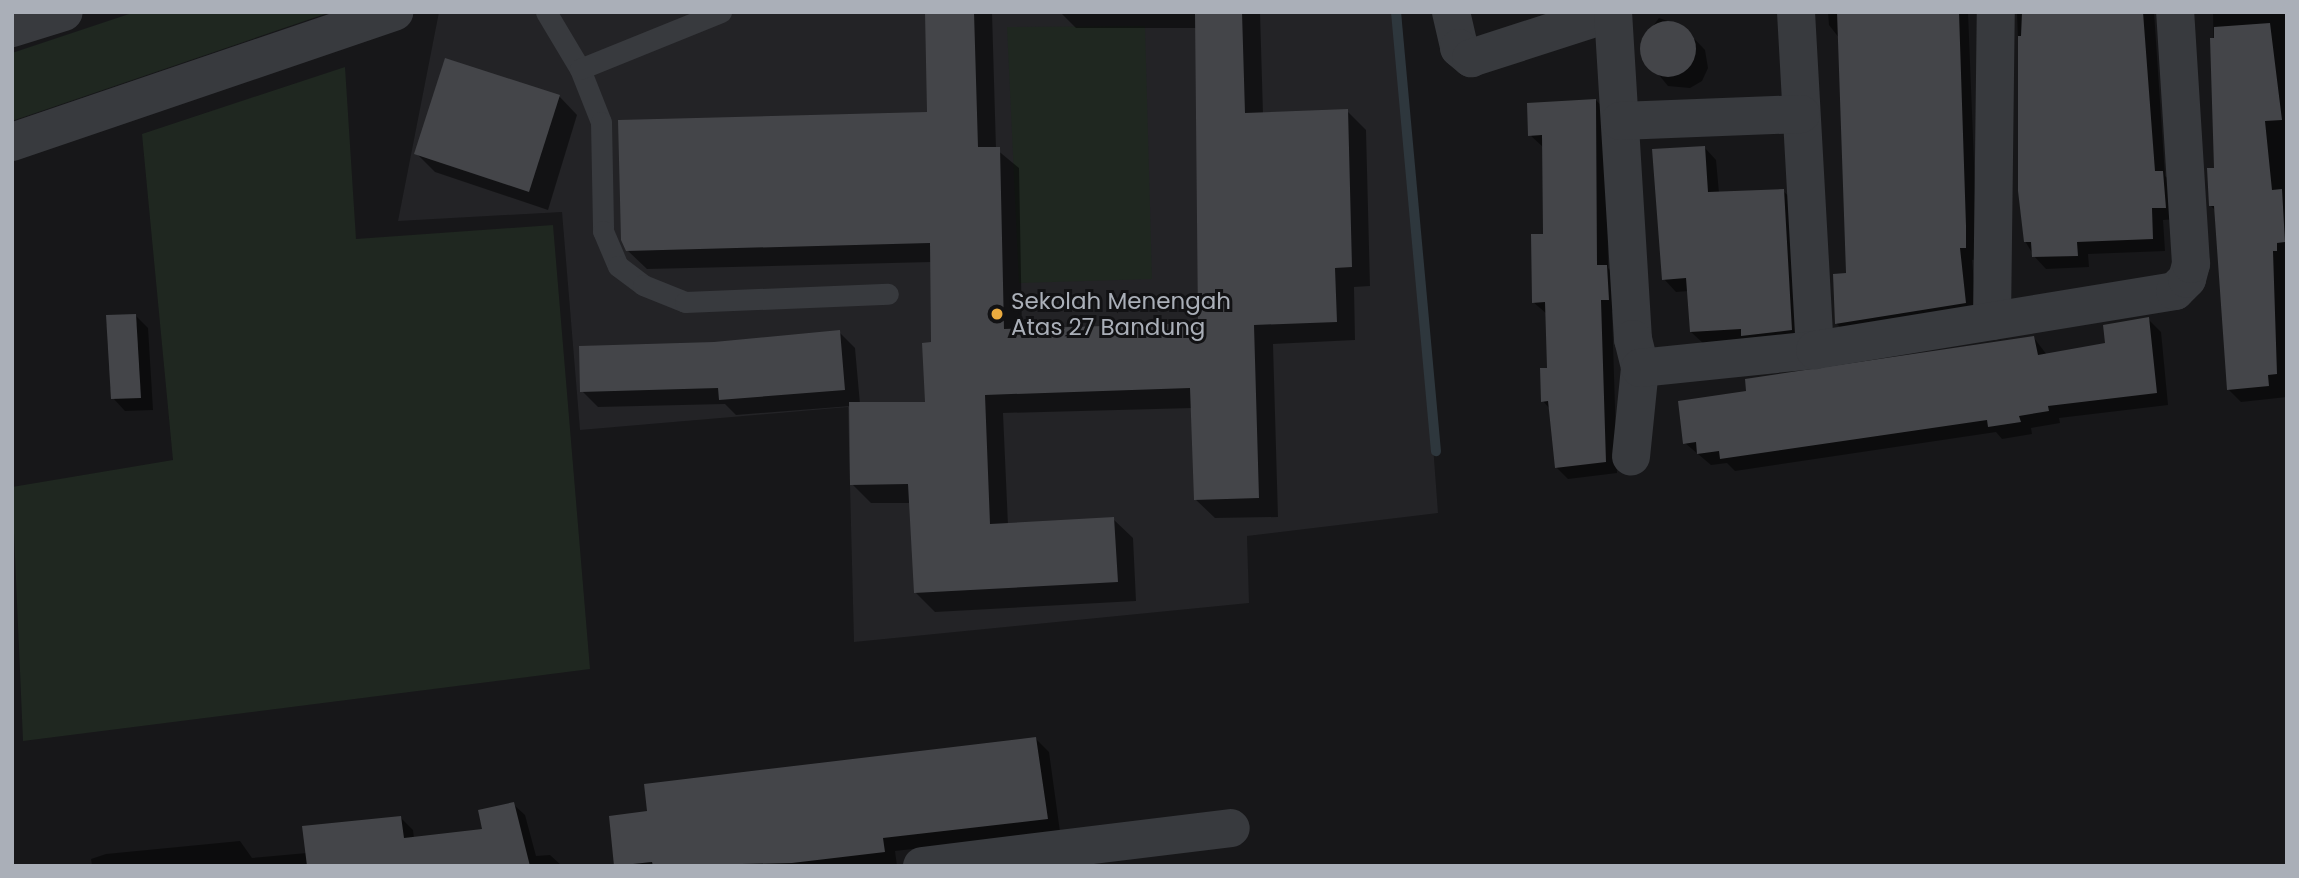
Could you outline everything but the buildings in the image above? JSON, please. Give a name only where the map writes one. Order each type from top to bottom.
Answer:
[{"type":"street","points":[[12,28],[64,12]]},
{"type":"street","points":[[12,142],[394,12]]},
{"type":"street","points":[[1451,12],[1459,48],[1471,58],[1613,12],[1633,339],[1640,368],[1631,457]]},
{"type":"street","points":[[1796,12],[1815,350]]},
{"type":"street","points":[[1992,321],[1996,12]]},
{"type":"street","points":[[1640,368],[1815,350],[2155,297],[2175,291],[2187,279],[2191,264],[2175,12]]},
{"type":"street","points":[[1620,121],[1801,114]]},
{"type":"street","points":[[922,866],[1231,828]]},
{"type":"lane","points":[[546,12],[580,69],[601,122],[603,231],[618,266],[643,285],[685,302],[888,294]]},
{"type":"lane","points":[[580,69],[721,12]]},
{"type":"shaded area","points":[[135,12],[331,12],[12,121],[12,53]]},
{"type":"shaded area","name":"Sekolah Menengah Atas 27 Bandung","points":[[439,12],[1401,12],[1438,513],[1247,536],[1249,603],[854,642],[848,407],[580,430],[562,212],[398,221]]},
{"type":"shaded area","points":[[1145,26],[1152,279],[1019,283],[1007,27]]},
{"type":"shaded area","points":[[345,67],[356,239],[553,225],[590,669],[23,741],[12,487],[173,460],[142,134]]},
{"type":"waterway","points":[[1396,12],[1436,451]]},
{"type":"place","name":"Sekolah Menengah Atas 27 Bandung","points":[[997,314]]}]
